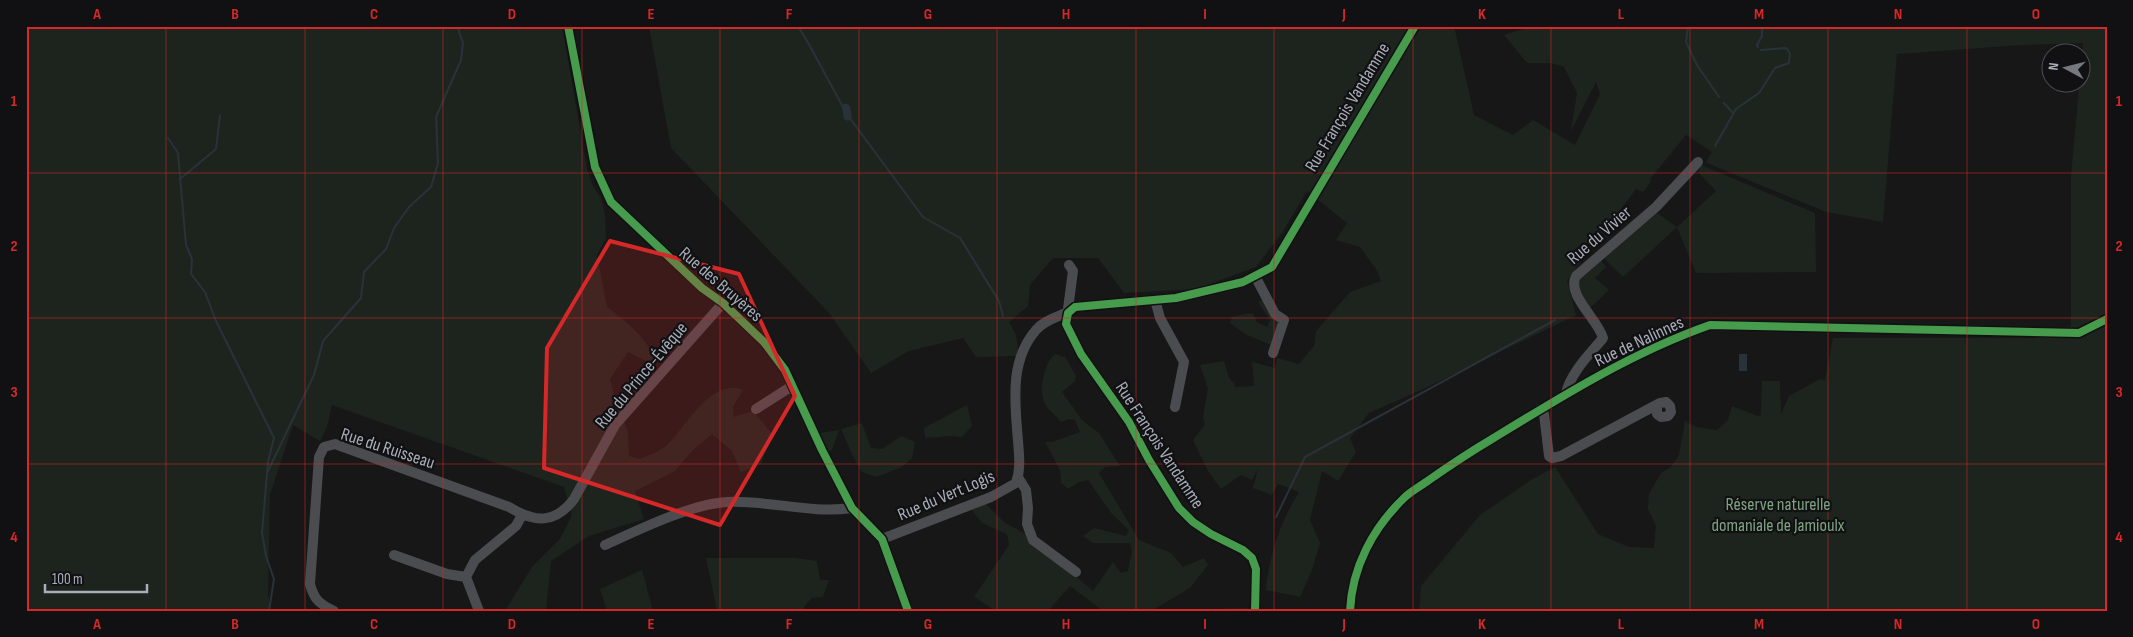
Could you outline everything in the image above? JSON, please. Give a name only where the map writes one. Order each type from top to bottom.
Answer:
[{"type":"street","name":"Rue des Bruyères","points":[[568,26],[595,167],[611,202],[702,288],[723,303],[764,342],[785,370],[822,450],[852,508],[882,539],[908,611]]},
{"type":"street","name":"Rue François Vandamme","points":[[1068,313],[1075,307],[1176,298],[1233,285],[1272,267],[1414,26]]},
{"type":"street","name":"Rue du Vivier","points":[[1566,393],[1568,384],[1576,372],[1603,338],[1601,330],[1574,290],[1573,282],[1576,276],[1656,207],[1698,162]]},
{"type":"street","name":"Rue François Vandamme","points":[[1069,265],[1073,271],[1066,324],[1081,354],[1129,422],[1149,460],[1180,508],[1192,522],[1243,550],[1252,558],[1256,569],[1255,611]]},
{"type":"street","points":[[1255,276],[1275,314],[1284,320],[1273,353]]},
{"type":"street","name":"Rue François Vandamme","points":[[1154,300],[1160,318],[1184,362],[1175,407]]},
{"type":"street","name":"Rue du Prince-Évêque","points":[[522,515],[550,519],[566,509],[576,496],[615,425],[723,303]]},
{"type":"street","name":"Rue du Vert Logis","points":[[882,539],[991,497],[1016,483],[1020,467],[1015,387],[1017,370],[1022,355],[1035,330],[1043,323],[1068,313]]},
{"type":"street","name":"Rue de Nalinnes","points":[[1350,611],[1351,590],[1362,554],[1384,519],[1405,497],[1460,458],[1566,393],[1677,337],[1710,325],[2079,333],[2107,319]]},
{"type":"street","points":[[756,409],[792,386]]},
{"type":"street","points":[[1540,409],[1544,414],[1549,456],[1552,458],[1561,456],[1657,405]]},
{"type":"street","name":"Rue du Ruisseau","points":[[334,611],[318,603],[312,595],[310,584],[319,457],[324,447],[335,444],[509,507],[522,515]]},
{"type":"street","name":"Rue du Vert Logis","points":[[1018,477],[1026,490],[1027,524],[1033,540],[1076,572]]},
{"type":"street","points":[[605,545],[706,504],[768,503],[831,511],[852,508]]},
{"type":"street","points":[[479,611],[466,577],[475,560],[516,526],[522,515]]},
{"type":"street","points":[[394,555],[447,574],[466,577]]},
{"type":"highlighted area","points":[[610,241],[739,274],[795,396],[720,525],[544,468],[547,348]]},
{"type":"green space","points":[[26,26],[562,26],[587,169],[593,186],[601,198],[605,215],[606,238],[597,255],[607,307],[637,332],[653,356],[654,365],[628,352],[610,379],[617,405],[628,431],[629,456],[640,459],[662,449],[710,397],[720,391],[731,388],[743,390],[733,407],[734,417],[753,411],[773,435],[761,464],[741,472],[732,451],[712,434],[693,450],[675,471],[635,491],[644,519],[589,536],[551,561],[546,611],[505,611],[532,567],[560,539],[572,515],[564,487],[332,405],[327,427],[320,441],[293,425],[270,495],[268,594],[272,611],[26,611]]},
{"type":"green space","name":"Réserve naturelle domaniale de Jamioulx","points":[[649,26],[1454,26],[1474,115],[1513,135],[1533,120],[1575,145],[1600,94],[1596,82],[1571,131],[1577,93],[1564,67],[1551,63],[1527,63],[1504,35],[1532,26],[2107,26],[2107,611],[1419,611],[1421,586],[1480,515],[1531,480],[1555,467],[1598,534],[1629,547],[1654,548],[1656,526],[1648,509],[1649,494],[1661,473],[1671,467],[1679,455],[1685,421],[1696,427],[1717,430],[1728,420],[1732,406],[1758,416],[1761,415],[1762,381],[1780,381],[1781,414],[1789,396],[1820,379],[1825,380],[1833,338],[2034,338],[2071,326],[2071,176],[2079,92],[2090,92],[2090,42],[2040,42],[2040,44],[1897,54],[1883,222],[1826,212],[1714,166],[1706,162],[1712,152],[1686,135],[1650,179],[1651,182],[1643,192],[1636,189],[1567,280],[1576,315],[1369,413],[1350,438],[1356,452],[1338,481],[1322,471],[1310,520],[1320,543],[1312,570],[1300,597],[1266,590],[1276,540],[1286,515],[1299,492],[1278,484],[1272,495],[1253,488],[1258,469],[1252,480],[1241,475],[1221,489],[1208,471],[1193,440],[1205,425],[1203,417],[1208,388],[1200,365],[1224,361],[1229,378],[1235,387],[1254,386],[1252,362],[1275,368],[1277,358],[1299,364],[1314,346],[1316,331],[1350,292],[1381,281],[1378,272],[1360,247],[1336,240],[1347,223],[1307,191],[1282,233],[1256,267],[1196,289],[1124,293],[1098,258],[1053,258],[1030,285],[1028,306],[1009,322],[1016,335],[1019,356],[976,357],[963,338],[909,351],[871,373],[830,314],[671,148]]},
{"type":"green space","points":[[1701,165],[1815,213],[1816,272],[1696,273],[1677,227],[1716,191],[1698,172]]},
{"type":"green space","points":[[1657,213],[1677,227],[1623,277],[1602,256]]},
{"type":"green space","points":[[1599,258],[1606,267],[1595,278],[1609,290],[1589,309],[1577,290],[1581,276]]},
{"type":"green space","points":[[1266,298],[1281,325],[1273,346],[1245,334],[1230,323],[1232,317],[1250,313],[1254,315],[1257,322],[1267,327],[1270,320],[1258,302]]},
{"type":"green space","points":[[1055,354],[1065,357],[1076,376],[1075,381],[1062,392],[1082,420],[1099,433],[1120,466],[1105,467],[1099,473],[1139,540],[1171,553],[1183,567],[1204,558],[1208,565],[1190,588],[1151,611],[1103,611],[1070,586],[1048,611],[996,611],[974,597],[1009,545],[1007,534],[982,523],[970,508],[986,504],[1005,523],[1026,534],[1093,591],[1113,562],[1121,573],[1128,571],[1132,551],[1130,543],[1093,543],[1083,536],[1094,528],[1126,536],[1129,530],[1111,513],[1088,480],[1079,482],[1068,489],[1061,483],[1060,470],[1045,442],[1052,442],[1080,432],[1075,420],[1069,419],[1061,422],[1045,404],[1043,398],[1042,385],[1045,370]]},
{"type":"green space","points":[[967,405],[972,426],[962,437],[925,438],[924,428]]},
{"type":"green space","points":[[862,423],[871,448],[882,449],[901,436],[915,442],[912,458],[902,467],[876,477],[862,472],[841,429]]},
{"type":"green space","points":[[839,430],[832,450],[828,452],[820,433]]},
{"type":"green space","points":[[706,558],[796,558],[817,561],[820,580],[829,580],[823,597],[812,598],[804,607],[804,611],[717,611]]},
{"type":"green space","points":[[642,570],[653,611],[607,611],[600,589]]},
{"type":"green space","points":[[1252,608],[1251,611],[1207,611],[1209,609]]},
{"type":"shaded area","points":[[845,103],[850,106],[852,118],[848,121],[844,119],[842,106]]},
{"type":"shaded area","points":[[1739,354],[1747,354],[1747,371],[1739,371]]},
{"type":"waterway","points":[[267,473],[314,375],[323,341],[361,298],[364,272],[386,249],[394,228],[409,207],[431,187],[438,163],[436,117],[461,60],[463,43],[457,26]]},
{"type":"waterway","points":[[798,26],[844,109]]},
{"type":"waterway","points":[[1688,26],[1686,42],[1697,65],[1719,97]]},
{"type":"waterway","points":[[1758,47],[1757,45],[1762,36],[1762,26]]},
{"type":"waterway","points":[[1715,146],[1736,109],[1759,93],[1775,68],[1789,63],[1790,53],[1786,48],[1761,50]]},
{"type":"waterway","points":[[1724,103],[1732,112]]},
{"type":"waterway","points":[[180,179],[216,149],[220,115]]},
{"type":"waterway","points":[[849,117],[923,217],[960,238],[999,301],[1003,316]]},
{"type":"waterway","points":[[168,138],[178,153],[186,245],[192,259],[191,274],[205,292],[216,321],[274,438],[268,462],[262,533],[266,556],[274,579],[269,611]]},
{"type":"waterway","points":[[1276,517],[1305,457],[1555,320]]},
{"type":"cycle path","points":[[568,26],[595,167],[611,202],[702,288],[723,303],[764,342],[785,370],[822,450],[852,508],[882,539],[908,611]]},
{"type":"cycle path","points":[[1255,611],[1256,569],[1252,558],[1243,550],[1211,534],[1193,522],[1179,508],[1149,460],[1129,422],[1081,354],[1066,324],[1068,313],[1075,307],[1176,298],[1243,282],[1272,267],[1415,26]]},
{"type":"cycle path","points":[[1350,611],[1355,579],[1366,549],[1383,522],[1407,495],[1468,454],[1571,391],[1653,348],[1681,336],[1710,325],[2079,333],[2107,319]]}]
